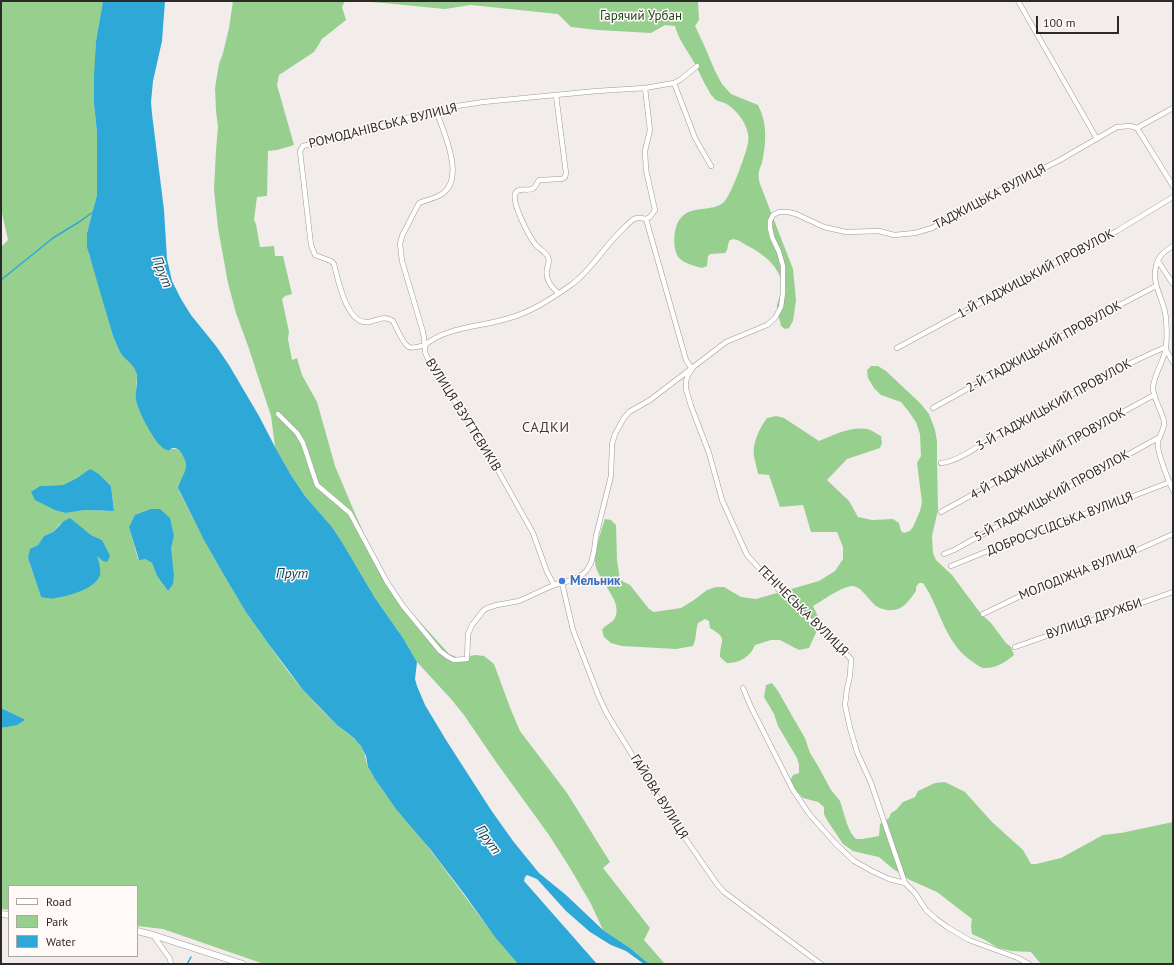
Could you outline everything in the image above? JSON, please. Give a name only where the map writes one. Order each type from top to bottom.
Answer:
[{"type":"street","points":[[1018,1],[1097,139]]},
{"type":"street","points":[[697,66],[674,83],[695,138],[711,166]]},
{"type":"street","name":"РОМОДАНІВСЬКА ВУЛИЦЯ","points":[[426,345],[412,348],[408,347],[390,318],[385,317],[368,322],[358,320],[351,312],[345,301],[334,264],[331,261],[314,255],[311,245],[300,151],[303,146],[436,110],[483,102],[645,88],[674,83]]},
{"type":"street","points":[[278,414],[297,433],[303,443],[317,486],[350,513],[387,582],[403,606],[440,651],[448,658],[454,660],[467,659],[468,634],[472,625],[486,608],[519,601],[583,574],[588,570],[594,551],[610,476],[612,444],[615,434],[629,412],[650,400],[692,369],[686,360],[646,220],[655,210],[646,170],[645,151],[650,130],[645,88]]},
{"type":"street","points":[[556,95],[566,173],[565,177],[562,179],[539,180],[532,189],[517,191],[515,194],[515,200],[528,235],[549,259],[547,271],[549,283],[558,293]]},
{"type":"street","points":[[1173,108],[1137,128],[1173,186]]},
{"type":"street","points":[[426,345],[402,261],[400,244],[402,236],[419,203],[443,193],[451,184],[454,172],[452,158],[436,110]]},
{"type":"street","name":"ТАДЖИЦЬКА ВУЛИЦЯ","points":[[692,369],[726,342],[767,325],[775,318],[781,307],[783,293],[783,266],[770,228],[770,221],[773,214],[788,212],[796,214],[824,227],[846,232],[879,231],[894,235],[916,233],[932,228],[993,194],[1060,160],[1117,127],[1130,126],[1137,128]]},
{"type":"street","name":"1-Й ТАДЖИЦЬКИЙ ПРОВУЛОК","points":[[897,348],[1041,270],[1117,231],[1173,197]]},
{"type":"street","name":"ВУЛИЦЯ ВЗУТТЄВИКІВ","points":[[554,585],[547,572],[533,533],[467,419],[431,366],[425,352],[426,345],[437,336],[449,332],[506,319],[529,311],[571,285],[588,271],[614,237],[628,224],[635,219],[641,218],[646,220]]},
{"type":"street","points":[[1173,246],[1163,252],[1156,265],[1156,286],[1166,317],[1166,348],[1153,387],[1154,395],[1164,424],[1158,442],[1158,450],[1173,492]]},
{"type":"street","points":[[1158,261],[1173,284]]},
{"type":"street","name":"2-Й ТАДЖИЦЬКИЙ ПРОВУЛОК","points":[[933,408],[1091,320],[1156,286]]},
{"type":"street","points":[[1166,348],[1173,362]]},
{"type":"street","name":"3-Й ТАДЖИЦЬКИЙ ПРОВУЛОК","points":[[941,463],[947,463],[980,446],[1004,431],[1140,358],[1166,348]]},
{"type":"street","name":"ГЕНІЧЕСЬКА ВУЛИЦЯ","points":[[692,369],[686,381],[686,389],[691,406],[709,453],[722,500],[747,555],[809,620],[837,644],[851,659],[845,705],[850,728],[857,752],[871,783],[905,883]]},
{"type":"street","name":"4-Й ТАДЖИЦЬКИЙ ПРОВУЛОК","points":[[941,512],[1154,395]]},
{"type":"street","name":"5-Й ТАДЖИЦЬКИЙ ПРОВУЛОК","points":[[944,554],[954,550],[1160,437]]},
{"type":"street","name":"ДОБРОСУСІДСЬКА ВУЛИЦЯ","points":[[951,566],[1039,530],[1170,482]]},
{"type":"street","name":"МОЛОДІЖНА ВУЛИЦЯ","points":[[983,614],[1040,587],[1135,551],[1173,534]]},
{"type":"street","name":"ГАЙОВА ВУЛИЦЯ","points":[[562,583],[573,630],[599,697],[607,714],[660,802],[724,892],[821,964]]},
{"type":"street","name":"ВУЛИЦЯ ДРУЖБИ","points":[[1015,647],[1173,592]]},
{"type":"street","points":[[743,688],[793,790],[810,815],[836,844],[854,861],[889,879],[905,883],[915,893],[926,910],[947,927],[969,940],[1018,958],[1029,964]]},
{"type":"street","points":[[138,931],[243,964]]},
{"type":"street","points":[[153,935],[170,959],[171,964]]},
{"type":"green space","points":[[1,1],[103,1],[96,41],[94,104],[97,133],[97,195],[87,233],[89,255],[95,270],[113,336],[122,355],[136,370],[136,391],[169,450],[177,449],[184,457],[186,461],[186,469],[184,476],[179,483],[180,493],[201,534],[260,633],[284,667],[303,690],[333,721],[360,744],[368,767],[382,789],[518,964],[264,964],[163,929],[138,926],[138,885],[8,885],[8,910],[1,909],[1,728],[22,718],[1,708],[1,247],[8,240],[1,209]],"holes":[[[90,470],[99,474],[111,486],[114,511],[85,510],[66,513],[40,486],[63,485]],[[70,519],[91,535],[102,540],[97,556],[64,596],[55,598],[41,597],[28,558],[31,549],[38,545],[44,536],[53,532],[59,525]],[[129,526],[174,536],[171,548],[174,575],[168,591],[157,576],[152,563],[145,559],[138,559]]]},
{"type":"green space","points":[[233,1],[345,1],[342,7],[346,20],[322,39],[314,52],[279,75],[277,85],[294,145],[268,151],[267,196],[257,197],[254,220],[260,247],[274,246],[275,256],[283,256],[292,294],[285,296],[282,299],[289,332],[288,339],[292,360],[297,358],[302,375],[317,402],[335,466],[377,562],[403,603],[449,654],[459,658],[475,655],[484,656],[494,664],[520,731],[567,793],[610,862],[603,868],[650,928],[644,940],[665,964],[649,964],[630,948],[603,930],[591,904],[549,835],[464,715],[417,662],[403,638],[375,598],[342,542],[332,527],[305,496],[275,447],[271,416],[236,313],[228,283],[218,228],[214,190],[218,127],[215,88],[219,64],[229,28]]},
{"type":"green space","name":"Гарячий Урбан","points":[[358,1],[698,1],[699,20],[695,26],[715,71],[722,84],[731,94],[758,105],[765,126],[765,141],[759,178],[793,269],[796,300],[793,321],[789,328],[785,329],[781,326],[777,310],[777,303],[782,290],[780,276],[772,264],[761,254],[734,239],[729,241],[725,253],[710,254],[708,256],[707,266],[702,268],[682,261],[677,256],[674,239],[676,228],[680,219],[685,214],[690,212],[714,207],[724,202],[734,183],[747,148],[748,132],[740,116],[727,104],[716,100],[710,93],[681,41],[675,26],[665,25],[651,33],[598,30],[571,27],[558,14],[471,5],[445,9]]},
{"type":"green space","points":[[871,366],[878,366],[886,371],[921,404],[929,414],[935,430],[937,441],[938,510],[932,536],[933,553],[936,560],[952,575],[981,614],[991,623],[1006,643],[1011,647],[1014,655],[996,666],[987,668],[983,668],[973,662],[963,654],[949,636],[923,583],[919,583],[916,587],[916,591],[901,608],[892,610],[879,608],[858,588],[852,586],[843,589],[813,606],[820,624],[809,648],[799,650],[780,640],[771,640],[755,645],[747,656],[732,663],[727,663],[720,657],[722,638],[710,628],[709,621],[705,619],[698,623],[693,646],[676,649],[622,646],[611,643],[604,637],[602,630],[614,620],[617,611],[613,597],[599,575],[595,561],[597,546],[605,519],[611,520],[616,525],[617,560],[620,580],[630,585],[649,609],[654,612],[681,608],[707,590],[716,587],[724,587],[741,597],[756,599],[819,581],[835,571],[843,559],[843,547],[837,532],[811,532],[803,505],[780,507],[769,475],[758,474],[754,456],[754,446],[759,431],[767,418],[776,416],[784,418],[819,441],[843,432],[861,428],[873,431],[881,436],[882,443],[880,448],[847,459],[827,480],[849,501],[858,517],[872,520],[893,519],[899,523],[901,531],[904,533],[910,531],[920,511],[922,502],[917,463],[921,456],[920,434],[916,422],[901,402],[881,395],[874,388],[868,378],[867,370]]},
{"type":"green space","points":[[772,683],[805,738],[810,753],[831,790],[840,801],[847,824],[851,833],[856,839],[879,836],[880,824],[889,818],[891,813],[903,802],[915,797],[918,791],[935,783],[945,782],[965,792],[992,822],[1023,850],[1031,864],[1061,858],[1103,835],[1121,833],[1173,822],[1173,964],[1041,964],[1031,952],[1012,951],[998,948],[972,934],[972,919],[937,892],[910,880],[879,857],[853,851],[843,844],[827,820],[824,814],[824,807],[818,802],[803,798],[795,790],[790,781],[793,775],[799,773],[799,765],[797,758],[778,726],[774,714],[764,697],[766,685]]},
{"type":"water","name":"Прут","points":[[103,1],[165,1],[162,41],[153,81],[151,102],[164,210],[167,259],[172,281],[181,299],[191,315],[229,365],[291,475],[305,496],[332,527],[375,598],[403,638],[417,662],[415,679],[425,705],[491,810],[513,841],[539,873],[566,895],[603,930],[630,948],[649,964],[644,964],[626,951],[611,945],[590,932],[566,911],[537,879],[527,875],[524,881],[597,964],[518,964],[495,937],[430,849],[396,809],[368,767],[366,756],[361,746],[354,738],[338,726],[303,690],[267,642],[246,612],[204,540],[178,488],[186,468],[185,460],[179,450],[175,448],[170,450],[165,449],[158,443],[151,434],[142,416],[136,399],[136,372],[118,349],[87,247],[87,233],[97,195],[97,133],[94,104],[94,76],[96,41]]},
{"type":"water","points":[[90,469],[99,474],[111,486],[114,511],[85,510],[66,513],[55,510],[35,500],[31,492],[40,486],[63,485]]},
{"type":"water","points":[[151,509],[160,509],[170,518],[174,536],[171,549],[174,575],[173,584],[168,591],[157,576],[152,563],[145,559],[139,560],[129,527],[135,515]]},
{"type":"water","points":[[70,518],[91,535],[102,540],[110,556],[107,562],[103,561],[97,556],[100,575],[93,584],[87,588],[74,594],[61,597],[41,597],[28,558],[30,549],[38,545],[44,536],[53,532],[64,521]]},
{"type":"water","points":[[1,708],[25,720],[17,725],[1,728]]},
{"type":"waterway","points":[[1,280],[53,238],[93,212]]},
{"type":"waterway","points":[[187,964],[191,957]]},
{"type":"place","name":"Мельник","points":[[562,581]]},
{"type":"district","name":"САДКИ","points":[[546,428]]}]
